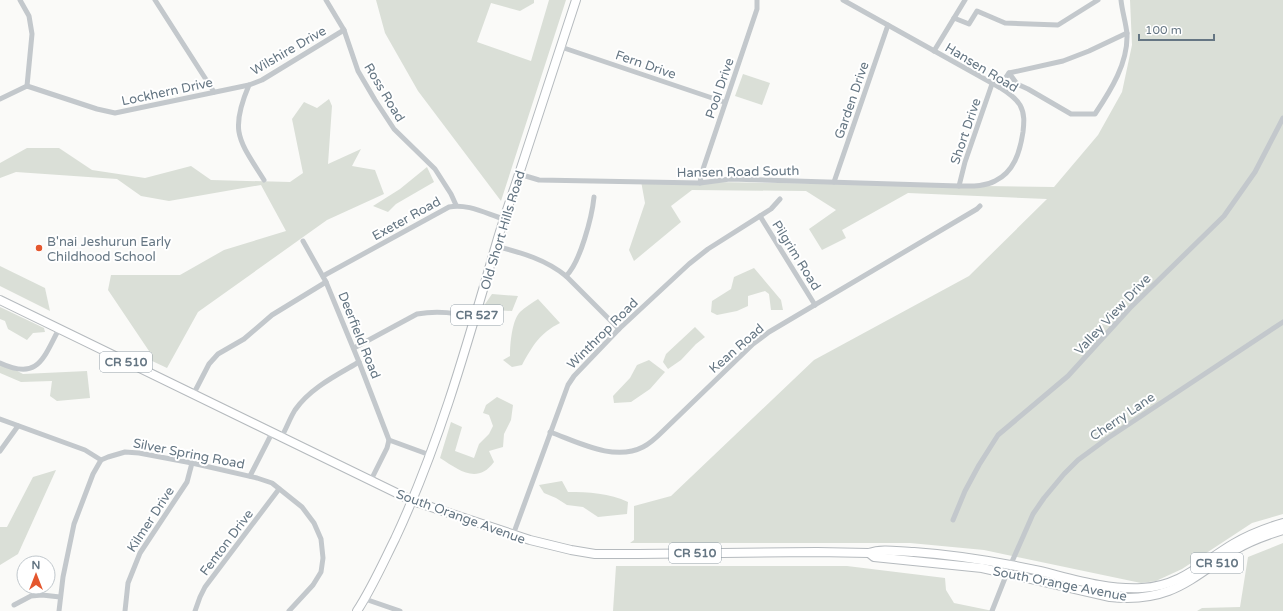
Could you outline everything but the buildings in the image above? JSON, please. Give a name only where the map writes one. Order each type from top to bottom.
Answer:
[{"type":"main road","name":"Old Short Hills Road","points":[[357,611],[365,599],[385,560],[413,501],[430,455],[476,318],[504,219],[576,0]]},
{"type":"main road","name":"South Orange Avenue","points":[[0,300],[413,501],[513,535],[571,550],[595,554],[869,553],[877,550],[923,553],[1011,565],[1116,588],[1150,588],[1185,577],[1233,544],[1283,522]]},
{"type":"main road","name":"South Orange Avenue","points":[[869,553],[874,557],[970,566],[1110,597],[1126,598],[1151,596],[1176,589],[1191,581],[1236,550],[1249,543],[1283,530]]},
{"type":"main road","points":[[1150,588],[1151,596]]},
{"type":"street","points":[[0,99],[27,86],[32,34],[30,16],[20,0]]},
{"type":"street","name":"Ross Road","points":[[326,0],[344,30],[358,72],[375,100],[394,129],[435,169],[454,198],[456,205]]},
{"type":"street","name":"Pool Drive","points":[[700,183],[702,172],[724,102],[755,16],[757,9],[756,0]]},
{"type":"street","name":"Hansen Road","points":[[843,0],[999,87],[1013,97],[1020,105],[1024,113],[1024,122],[1019,153],[1010,168],[997,180],[982,185],[958,186]]},
{"type":"street","points":[[934,51],[965,0]]},
{"type":"street","points":[[954,18],[969,24],[977,11],[1005,23],[1058,25],[1098,0]]},
{"type":"street","points":[[1009,73],[1017,84],[1071,114],[1095,114],[1112,87],[1126,52],[1127,33],[1120,0]]},
{"type":"street","points":[[157,1],[214,92]]},
{"type":"street","name":"Garden Drive","points":[[834,182],[888,25]]},
{"type":"street","name":"Wilshire Drive","points":[[264,180],[245,150],[240,139],[238,125],[240,111],[249,85],[262,80],[344,30]]},
{"type":"street","points":[[999,87],[1009,73],[1089,52],[1127,33]]},
{"type":"street","name":"Fern Drive","points":[[561,47],[724,102]]},
{"type":"street","name":"Short Drive","points":[[958,186],[992,84]]},
{"type":"street","name":"Lockhern Drive","points":[[27,86],[97,109],[115,113],[249,85]]},
{"type":"street","name":"Valley View Drive","points":[[953,520],[965,491],[998,435],[1068,376],[1130,308],[1224,216],[1255,172],[1283,118]]},
{"type":"street","name":"Hansen Road South","points":[[519,174],[539,180],[700,183],[730,179],[958,186]]},
{"type":"street","points":[[566,276],[575,266],[592,212],[594,198]]},
{"type":"street","name":"Winthrop Road","points":[[513,535],[568,385],[574,376],[619,329],[701,254],[771,209],[780,199]]},
{"type":"street","name":"Exeter Road","points":[[323,276],[446,208],[456,205],[468,207],[504,219]]},
{"type":"street","name":"Kean Road","points":[[550,432],[602,451],[623,453],[642,447],[651,442],[753,344],[769,332],[980,206]]},
{"type":"street","name":"Pilgrim Road","points":[[760,216],[815,305]]},
{"type":"street","name":"Deerfield Road","points":[[303,241],[326,282],[354,348],[388,440]]},
{"type":"street","points":[[496,246],[543,260],[566,276],[619,329]]},
{"type":"street","points":[[193,395],[209,364],[218,354],[244,339],[272,315],[326,282]]},
{"type":"street","points":[[354,348],[417,314],[447,312],[476,318]]},
{"type":"street","name":"Cherry Lane","points":[[992,611],[1033,514],[1048,493],[1078,460],[1108,438],[1283,322]]},
{"type":"street","points":[[0,363],[18,368],[35,367],[41,362],[59,329]]},
{"type":"street","points":[[281,438],[295,411],[302,402],[334,377],[359,362]]},
{"type":"street","points":[[0,419],[85,450],[101,460],[93,474],[74,524],[63,577],[59,611]]},
{"type":"street","points":[[0,451],[18,426]]},
{"type":"street","points":[[250,476],[272,433]]},
{"type":"street","points":[[371,480],[387,448],[388,440],[430,455]]},
{"type":"street","name":"Silver Spring Road","points":[[101,460],[112,455],[125,452],[139,453],[250,476],[272,483],[302,507],[314,522],[321,539],[323,558],[321,572],[313,585],[289,611]]},
{"type":"street","name":"Kilmer Drive","points":[[126,611],[128,583],[140,553],[187,482],[192,463]]},
{"type":"street","name":"Fenton Drive","points":[[195,611],[205,587],[279,489]]},
{"type":"street","points":[[14,606],[31,596],[42,595],[60,597]]},
{"type":"street","points":[[365,599],[400,611]]},
{"type":"shaded area","points":[[376,0],[534,0],[534,3],[520,11],[491,3],[477,42],[531,61],[549,0],[566,0],[501,201],[418,91],[385,33]]},
{"type":"shaded area","points":[[1130,0],[1283,0],[1283,514],[1252,523],[1182,569],[1156,581],[1141,583],[984,550],[910,543],[630,543],[634,540],[634,506],[671,496],[814,360],[969,276],[1047,199],[908,193],[842,230],[846,238],[822,250],[809,229],[836,210],[806,191],[692,190],[671,206],[681,222],[634,261],[629,250],[645,203],[641,181],[1054,187],[1098,135],[1122,92],[1132,45]]},
{"type":"shaded area","points":[[743,74],[770,83],[762,105],[735,96]]},
{"type":"shaded area","points":[[329,99],[332,106],[328,164],[361,149],[352,166],[375,170],[384,194],[327,220],[198,312],[167,368],[150,360],[149,351],[108,290],[111,275],[180,275],[224,250],[286,231],[261,185],[169,201],[141,196],[117,179],[16,172],[0,178],[0,163],[27,148],[59,148],[92,170],[145,178],[191,166],[211,180],[290,182],[303,173],[292,119],[304,102],[317,108]]},
{"type":"shaded area","points":[[427,167],[434,182],[396,204],[388,212],[373,206],[400,189]]},
{"type":"shaded area","points":[[0,266],[45,288],[50,311],[0,286]]},
{"type":"shaded area","points":[[754,268],[781,300],[783,310],[771,310],[769,294],[765,291],[748,296],[748,306],[737,311],[717,315],[711,312],[712,301],[731,289],[734,277]]},
{"type":"shaded area","points":[[492,294],[518,296],[512,311],[495,310],[488,312],[483,307]]},
{"type":"shaded area","points":[[538,299],[560,323],[542,335],[522,365],[512,367],[503,360],[510,356],[513,326],[520,312]]},
{"type":"shaded area","points":[[0,307],[44,328],[45,332],[33,333],[27,340],[8,329],[5,321],[0,319]]},
{"type":"shaded area","points":[[695,327],[705,337],[681,360],[668,369],[663,362],[666,354]]},
{"type":"shaded area","points":[[649,360],[665,372],[650,389],[631,402],[614,403],[613,396],[630,378],[637,365]]},
{"type":"shaded area","points":[[0,362],[23,374],[87,371],[90,398],[57,401],[50,396],[52,381],[21,382],[0,373]]},
{"type":"shaded area","points":[[497,397],[513,405],[511,420],[504,434],[503,447],[489,451],[494,462],[488,469],[481,473],[468,473],[461,471],[440,458],[451,422],[462,427],[455,451],[474,458],[479,444],[489,434],[493,426],[489,415],[483,413],[486,405]]},
{"type":"shaded area","points":[[56,470],[18,554],[0,565],[0,527],[7,527],[33,477]]},
{"type":"shaded area","points":[[562,481],[568,492],[606,495],[628,502],[627,514],[598,517],[583,507],[567,505],[544,493],[539,485]]},
{"type":"shaded area","points":[[1283,543],[1283,611],[1197,611],[1202,608],[1240,607],[1248,557]]},
{"type":"shaded area","points":[[616,566],[847,566],[945,578],[946,590],[954,603],[993,611],[613,611]]},
{"type":"place","name":"B'nai Jeshurun Early Childhood School","points":[[39,248]]}]
